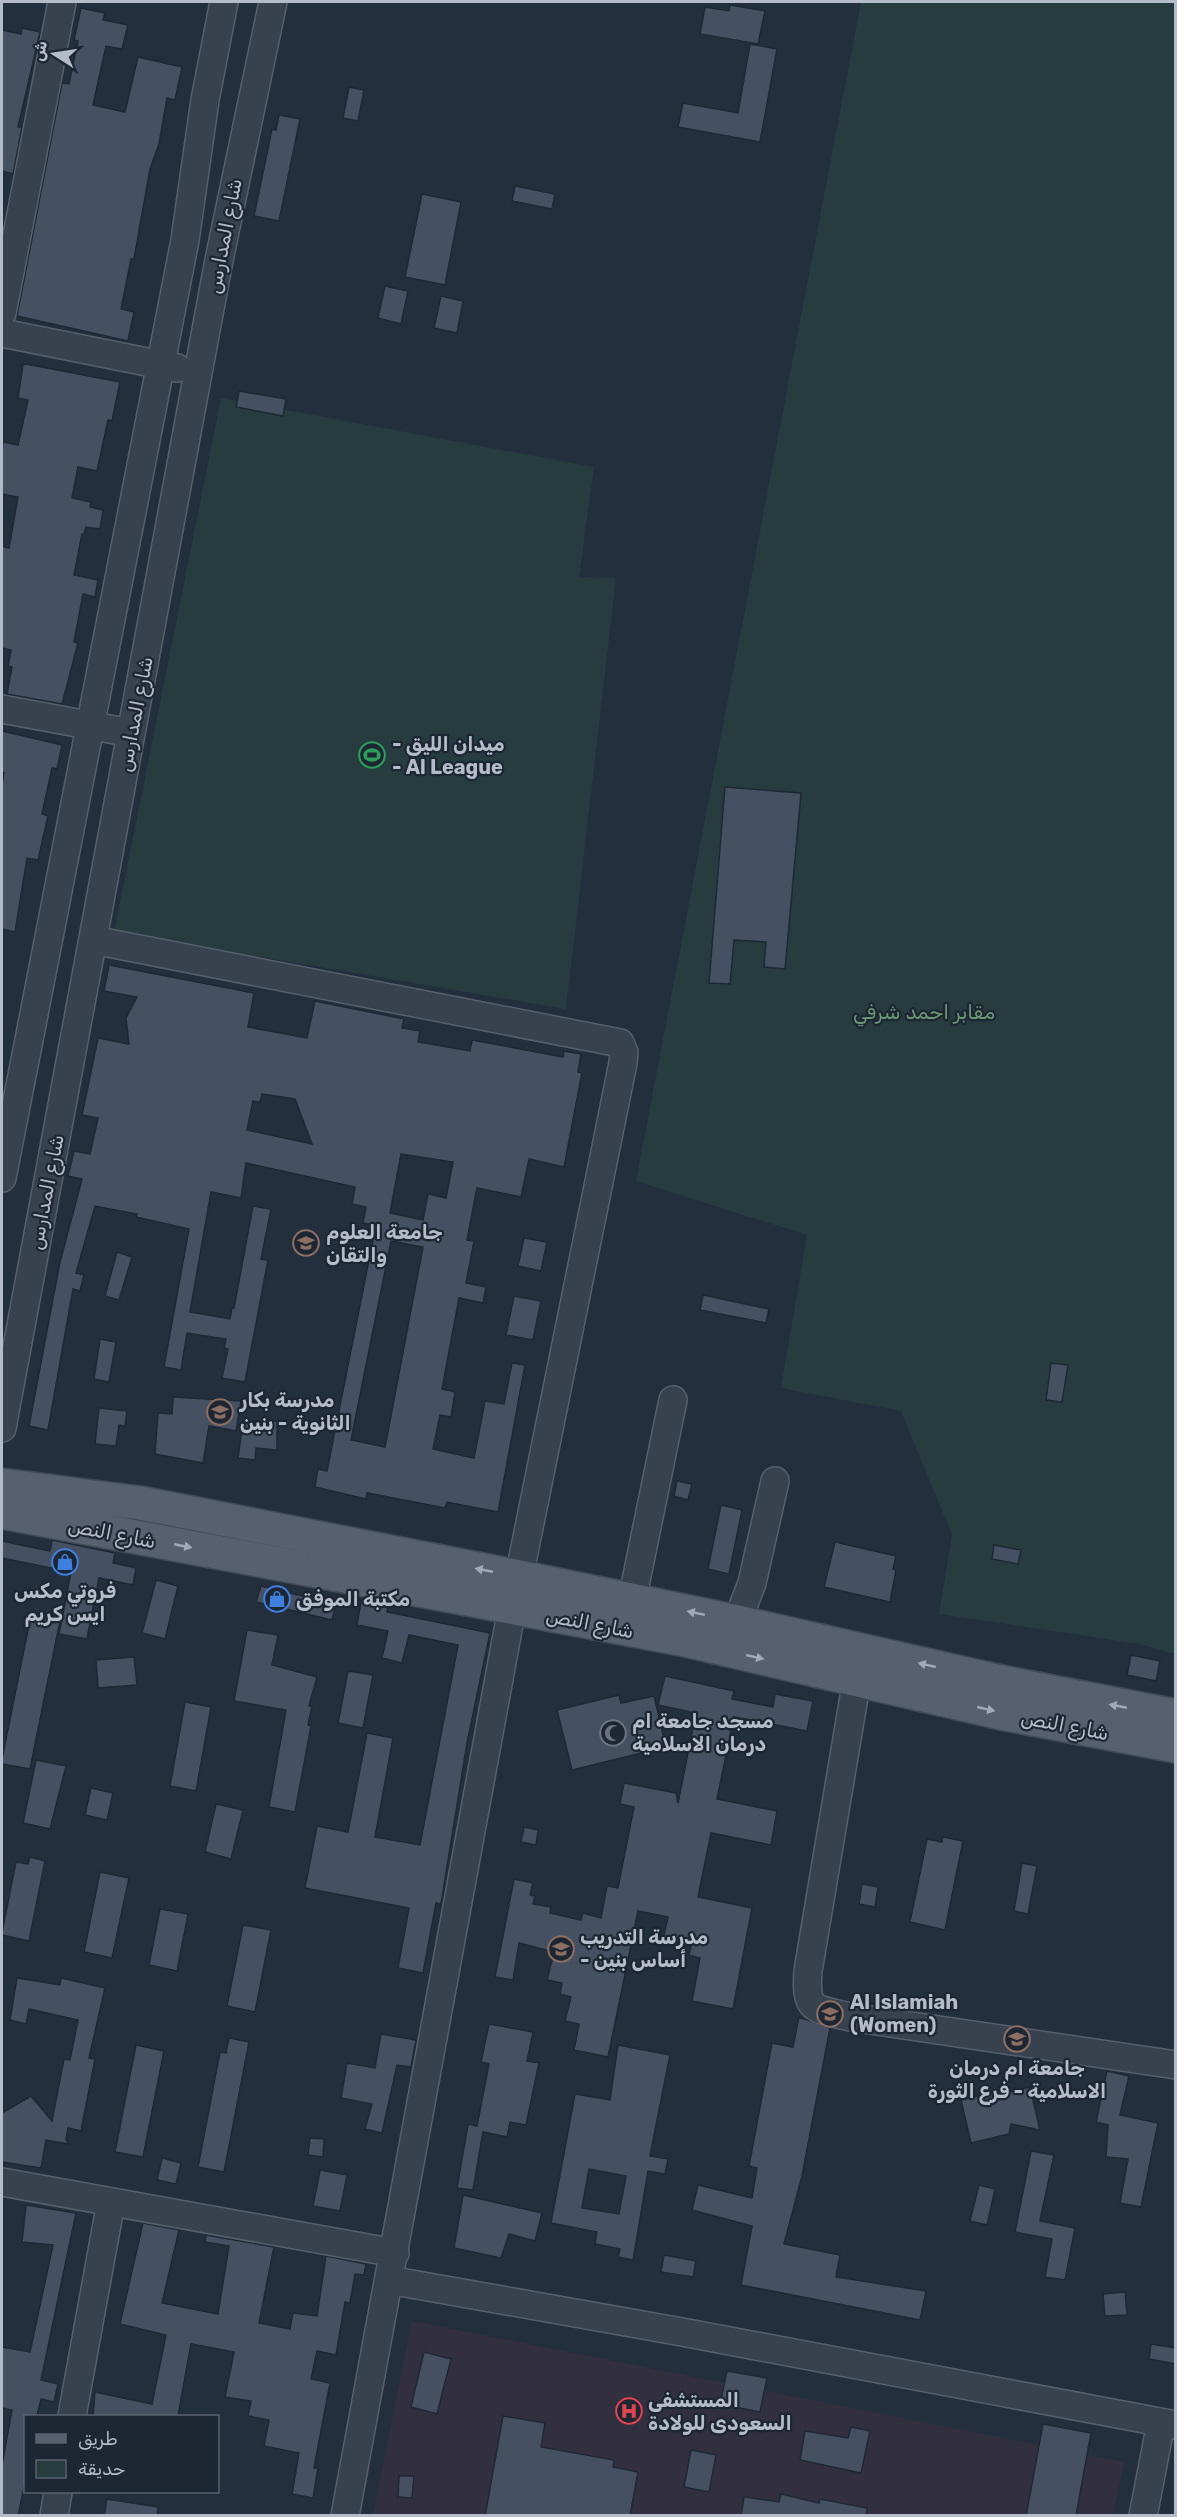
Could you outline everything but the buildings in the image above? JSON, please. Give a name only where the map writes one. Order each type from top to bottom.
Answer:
[{"type":"main road","name":"شارع النص","points":[[2,1485],[140,1503],[519,1576],[737,1622],[1006,1683],[1176,1716]]},
{"type":"main road","name":"شارع النص","points":[[2,1512],[681,1639],[1001,1713],[1176,1746]]},
{"type":"street","points":[[2,313],[62,2]]},
{"type":"street","points":[[2,1178],[9,1104],[91,725],[184,240],[205,100],[224,2]]},
{"type":"street","name":"شارع المدارس","points":[[2,1428],[219,260],[273,2]]},
{"type":"street","points":[[2,333],[198,373]]},
{"type":"street","points":[[2,709],[131,733]]},
{"type":"street","points":[[93,940],[620,1043],[624,1052],[623,1063],[519,1576]]},
{"type":"street","points":[[632,1600],[674,1400]]},
{"type":"street","points":[[737,1622],[752,1583],[775,1481]]},
{"type":"street","points":[[345,2516],[512,1608]]},
{"type":"street","points":[[857,1679],[809,1961],[806,1990],[813,2006],[850,2017],[1176,2065]]},
{"type":"street","points":[[2,2182],[395,2253]]},
{"type":"street","points":[[72,2415],[111,2202]]},
{"type":"street","points":[[389,2280],[682,2332],[1168,2424],[1143,2516]]},
{"type":"street","points":[[54,2516],[58,2493]]},
{"type":"shaded area","name":"المستشفى السعودى للولادة","points":[[412,2321],[1124,2462],[1113,2515],[373,2516]]},
{"type":"green space","name":"مقابر احمد شرفي","points":[[861,2],[1175,2],[1175,1654],[1140,1644],[939,1614],[952,1535],[901,1411],[781,1388],[807,1235],[636,1181]]},
{"type":"green space","name":"- ميدان الليق - Al League","points":[[221,398],[594,467],[579,577],[616,578],[566,1009],[114,932]]},
{"type":"place","name":"- ميدان الليق - Al League","points":[[372,755]]},
{"type":"place","name":"جامعة العلوم والتقان","points":[[306,1243]]},
{"type":"place","name":"مدرسة بكار الثانوية - بنين","points":[[220,1412]]},
{"type":"place","name":"فروتي مكس ايس كريم","points":[[65,1562]]},
{"type":"place","name":"مكتبة الموفق","points":[[277,1599]]},
{"type":"place","name":"مسجد جامعة ام درمان الاسلامية","points":[[613,1733]]},
{"type":"place","name":"مدرسة التدريب - أساس بنين","points":[[561,1949]]},
{"type":"place","name":"Al Islamiah (Women)","points":[[830,2014]]},
{"type":"place","name":"جامعة ام درمان الاسلامية - فرع الثورة","points":[[1017,2039]]},
{"type":"place","name":"المستشفى السعودى للولادة","points":[[629,2411]]}]
